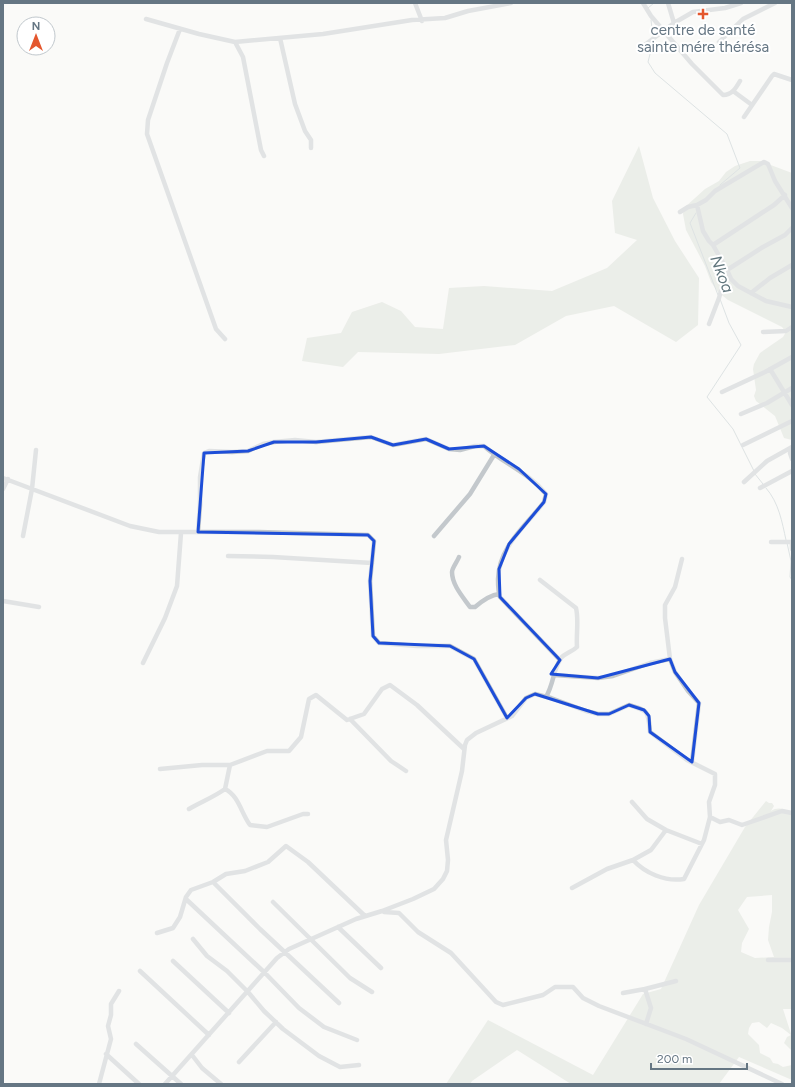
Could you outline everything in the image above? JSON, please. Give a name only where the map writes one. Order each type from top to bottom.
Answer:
[{"type":"street","points":[[415,3],[422,21]]},
{"type":"street","points":[[146,19],[235,42],[323,34],[412,20],[422,21],[444,18],[468,11],[511,3]]},
{"type":"street","points":[[643,3],[651,16],[692,64],[723,95],[727,95],[734,91],[740,81]]},
{"type":"street","points":[[668,3],[674,23]]},
{"type":"street","points":[[642,47],[674,23],[693,12],[725,8],[741,3]]},
{"type":"street","points":[[719,42],[743,19],[775,3]]},
{"type":"street","points":[[180,29],[148,120],[147,134],[216,329],[225,339]]},
{"type":"street","points":[[280,38],[295,104],[305,131],[311,140],[311,148]]},
{"type":"street","points":[[235,42],[243,57],[261,150],[264,156]]},
{"type":"street","points":[[744,117],[774,74],[792,80]]},
{"type":"street","points":[[734,91],[752,105]]},
{"type":"street","points":[[680,212],[706,200],[715,191],[764,162],[768,164],[775,181],[792,208]]},
{"type":"street","points":[[714,245],[774,205],[784,195]]},
{"type":"street","points":[[697,205],[703,231],[709,241],[714,245],[728,270],[731,279],[738,286],[766,301],[792,307]]},
{"type":"street","points":[[709,324],[728,270],[763,247],[785,235],[792,228]]},
{"type":"street","points":[[751,292],[770,278],[792,265]]},
{"type":"street","points":[[763,332],[786,331],[792,327]]},
{"type":"street","points":[[722,392],[770,369],[792,356]]},
{"type":"street","points":[[770,369],[792,405]]},
{"type":"street","points":[[741,414],[767,403],[792,388]]},
{"type":"street","points":[[743,445],[792,421]]},
{"type":"street","points":[[198,532],[200,477],[204,453],[209,451],[248,451],[262,444],[295,440],[316,442],[371,437],[393,444],[426,439],[449,449],[460,450],[474,446],[484,446],[494,455],[519,469],[539,485],[546,494],[544,502],[509,544],[499,569],[499,594],[500,597],[560,660]]},
{"type":"street","points":[[792,448],[790,453],[792,459]]},
{"type":"street","points":[[744,482],[766,461],[792,448]]},
{"type":"street","points":[[23,536],[32,489],[36,450]]},
{"type":"street","points":[[434,536],[470,494],[494,455]]},
{"type":"street","points":[[760,488],[792,471]]},
{"type":"street","points":[[3,489],[5,479],[130,526],[159,532],[258,532],[368,535],[374,541],[370,581],[373,636],[379,644],[450,646],[474,659],[507,718]]},
{"type":"street","points":[[143,663],[165,618],[177,586],[181,533]]},
{"type":"street","points":[[771,542],[792,542],[792,549]]},
{"type":"street","points":[[228,556],[372,563]]},
{"type":"street","points":[[459,558],[452,571],[453,579],[458,590],[470,607],[475,607],[493,595],[499,594]]},
{"type":"street","points":[[682,559],[674,587],[665,605],[665,618],[670,659],[675,672],[688,691],[699,703],[692,762]]},
{"type":"street","points":[[540,580],[576,608],[578,615],[576,635],[577,647],[573,651],[563,656],[560,660],[556,667],[552,688],[546,697]]},
{"type":"street","points":[[3,601],[39,606]]},
{"type":"street","points":[[554,675],[598,678],[613,676],[650,663],[670,659]]},
{"type":"street","points":[[160,769],[202,765],[230,765],[267,751],[289,751],[302,737],[309,699],[316,696],[347,720],[364,714],[382,689],[390,685],[417,705],[464,749]]},
{"type":"street","points":[[165,1084],[284,952],[338,927],[365,916],[382,912],[434,889],[443,879],[447,871],[448,860],[446,840],[462,771],[464,749],[467,740],[476,733],[512,716],[526,698],[535,694],[598,714],[609,714],[629,705],[644,710],[649,716],[650,732],[692,762],[715,774],[715,785],[710,802],[710,817],[702,844],[684,879],[678,880],[649,873],[633,860]]},
{"type":"street","points":[[350,719],[391,761],[406,771]]},
{"type":"street","points":[[189,809],[225,789],[230,765]]},
{"type":"street","points":[[225,789],[232,792],[245,819],[250,825],[267,827],[303,814],[308,814]]},
{"type":"street","points":[[632,802],[647,818],[666,830],[702,844]]},
{"type":"street","points":[[710,817],[720,822],[730,820],[742,826],[782,811],[792,813]]},
{"type":"street","points":[[572,888],[607,869],[633,860],[651,850],[666,830]]},
{"type":"street","points":[[157,933],[173,928],[180,917],[186,897],[191,890],[213,882],[226,874],[245,870],[268,862],[286,846],[308,862],[365,916]]},
{"type":"street","points":[[213,882],[284,952],[339,1003]]},
{"type":"street","points":[[187,900],[265,973],[299,1008],[324,1027],[357,1040]]},
{"type":"street","points":[[273,902],[350,978],[372,992]]},
{"type":"street","points":[[382,912],[399,913],[418,932],[451,953],[496,1002],[503,1005],[543,995],[555,986],[573,987],[583,998],[599,1006],[686,1038],[782,1084]]},
{"type":"street","points":[[338,927],[381,968]]},
{"type":"street","points":[[193,939],[207,956],[227,971],[264,1011],[320,1056],[340,1067],[359,1066]]},
{"type":"street","points":[[768,960],[792,960]]},
{"type":"street","points":[[173,961],[229,1014]]},
{"type":"street","points":[[140,971],[210,1035]]},
{"type":"street","points":[[623,993],[676,981]]},
{"type":"street","points":[[645,989],[651,1008],[646,1024]]},
{"type":"street","points":[[98,1084],[111,1039],[108,1026],[111,1015],[111,1004],[119,991]]},
{"type":"street","points":[[239,1062],[276,1022]]},
{"type":"street","points":[[136,1044],[181,1084]]},
{"type":"street","points":[[106,1054],[128,1072],[139,1084]]},
{"type":"street","points":[[192,1055],[202,1068],[220,1084]]},
{"type":"highlighted area","points":[[371,437],[393,445],[426,439],[449,449],[484,446],[519,469],[546,494],[544,502],[509,544],[499,569],[500,597],[560,660],[551,674],[598,678],[670,659],[675,672],[699,703],[692,762],[650,732],[649,716],[644,710],[629,705],[609,714],[598,714],[535,694],[526,698],[507,718],[474,659],[450,646],[379,643],[373,636],[370,581],[374,541],[368,535],[198,532],[204,453],[248,451],[274,442],[316,442]]},
{"type":"shaded area","points":[[639,146],[653,198],[675,241],[699,278],[698,325],[676,342],[614,306],[566,316],[515,345],[439,354],[358,352],[343,367],[302,361],[307,338],[341,333],[352,312],[382,302],[401,311],[415,327],[443,329],[449,288],[484,286],[552,291],[607,268],[637,240],[615,233],[612,201]]},
{"type":"shaded area","points":[[750,161],[760,161],[792,173],[792,440],[784,438],[775,416],[756,401],[754,396],[756,390],[753,369],[754,364],[760,353],[783,337],[786,332],[782,327],[728,300],[718,292],[711,282],[705,266],[686,230],[683,214],[684,208],[705,189],[719,181],[726,172],[735,166]]},
{"type":"shaded area","points":[[766,801],[772,803],[774,806],[771,811],[784,809],[792,812],[792,1009],[783,1009],[792,1037],[792,1051],[784,1043],[787,1037],[791,1035],[782,1028],[771,1023],[767,1028],[759,1022],[752,1023],[748,1034],[759,1045],[760,1053],[770,1058],[773,1063],[783,1067],[792,1065],[792,1080],[739,1057],[719,1084],[571,1084],[517,1050],[472,1081],[470,1084],[446,1084],[488,1020],[593,1075],[643,994],[661,989],[699,905],[745,827]],"holes":[[[772,895],[772,912],[768,940],[774,957],[755,958],[741,952],[742,943],[749,929],[738,910],[747,897]]]},
{"type":"waterway","name":"Nkoa","points":[[648,8],[654,3]]},
{"type":"waterway","name":"Nkoa","points":[[651,20],[653,37]]},
{"type":"waterway","name":"Nkoa","points":[[653,42],[648,62],[655,73],[727,134],[740,168],[720,185]]},
{"type":"waterway","name":"Nkoa","points":[[696,213],[690,223],[718,295]]},
{"type":"waterway","name":"Nkoa","points":[[720,299],[729,323],[741,345],[707,397],[733,429],[754,471]]},
{"type":"waterway","name":"Nkoa","points":[[755,474],[763,484]]},
{"type":"waterway","name":"Nkoa","points":[[766,488],[777,506],[786,540]]},
{"type":"waterway","name":"Nkoa","points":[[787,543],[791,561],[790,577],[792,580]]},
{"type":"place","name":"centre de santé sainte mére thérésa","points":[[703,14]]}]
